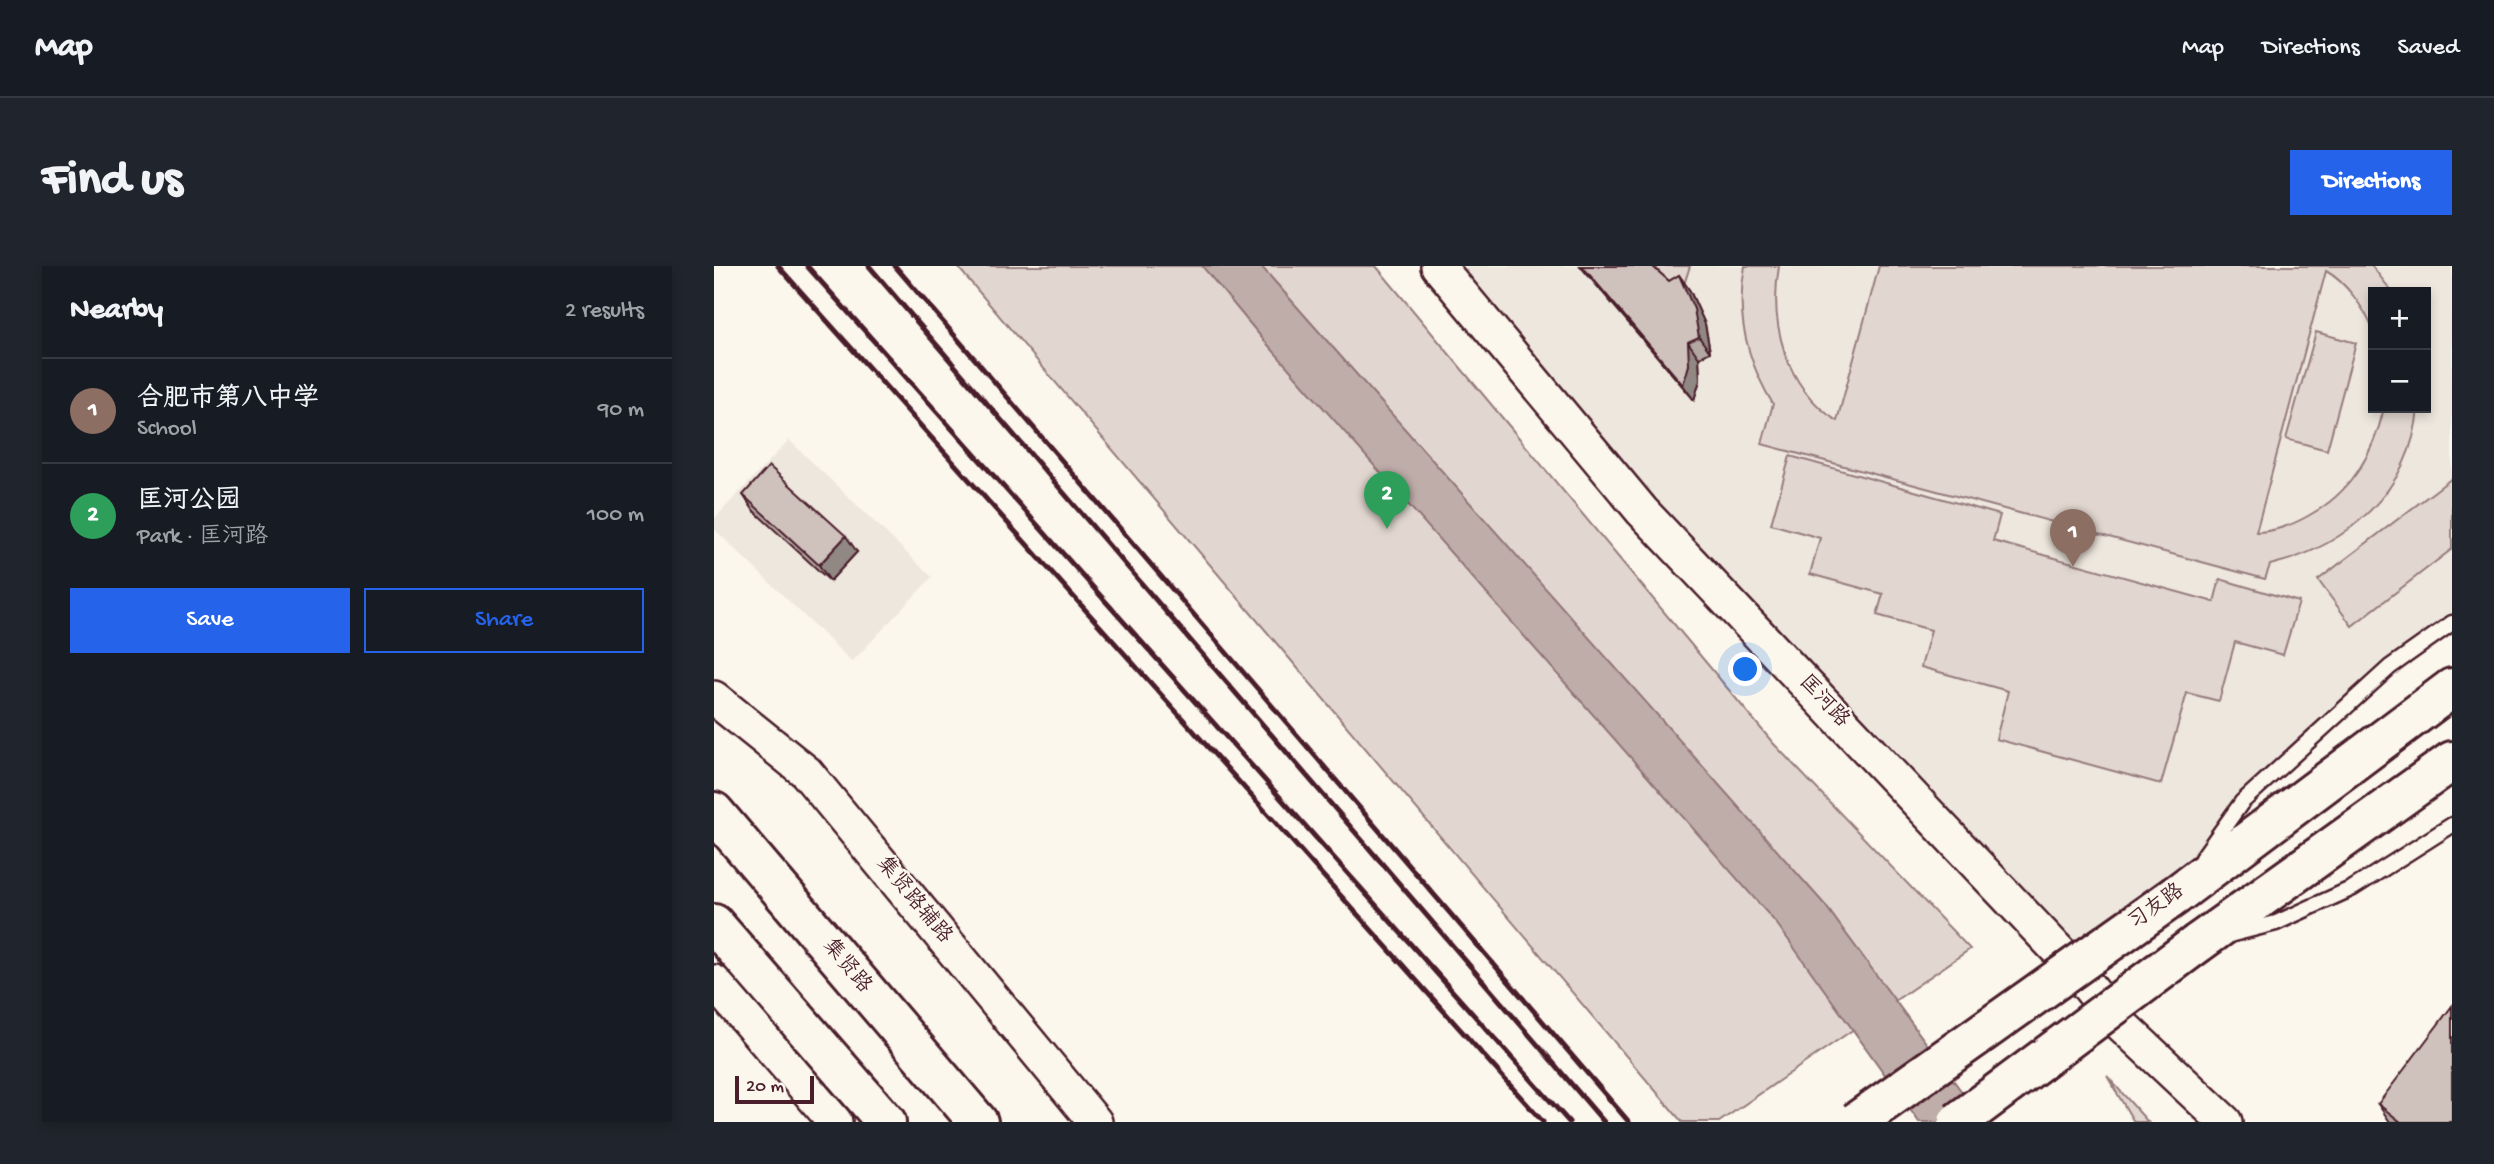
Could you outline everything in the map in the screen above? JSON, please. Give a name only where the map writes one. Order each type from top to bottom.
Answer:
[{"type":"main road","name":"习友路","points":[[1857,1122],[2176,895],[2452,688]]},
{"type":"main road","points":[[1958,1122],[2198,943],[2452,761]]},
{"type":"main road","name":"集贤路","points":[[714,812],[978,1122]]},
{"type":"main road","points":[[714,924],[886,1122]]},
{"type":"street","name":"匡河路","points":[[1438,266],[1642,511],[2068,961],[2112,1016],[2225,1122]]},
{"type":"street","name":"集贤路辅路","points":[[714,698],[806,772],[1095,1122]]},
{"type":"street","points":[[714,982],[835,1122]]},
{"type":"lane","points":[[2176,895],[2242,802],[2390,667],[2452,623]]},
{"type":"lane","points":[[2198,943],[2276,923],[2353,888],[2452,825]]},
{"type":"shaded area","points":[[957,266],[1376,266],[1773,743],[1970,949],[1719,1122],[1682,1122]]},
{"type":"shaded area","points":[[1202,266],[1261,266],[1825,905],[1984,1122],[1919,1122],[1777,924],[1262,338]]},
{"type":"shaded area","points":[[1438,266],[2452,266],[2452,622],[2242,802],[2176,895],[2068,961]]},
{"type":"shaded area","points":[[1658,266],[1690,266],[1680,297],[1655,274]]},
{"type":"shaded area","points":[[1745,266],[1779,266],[1777,310],[1779,332],[1785,352],[1805,391],[1837,421],[1879,266],[2372,266],[2388,287],[2368,287],[2368,319],[2341,282],[2326,271],[2256,532],[2296,522],[2323,507],[2336,496],[2358,471],[2366,457],[2383,413],[2417,413],[2413,438],[2403,465],[2370,511],[2324,545],[2270,565],[2265,579],[1762,444],[1773,404],[1756,371],[1745,338],[1742,285]]},
{"type":"shaded area","points":[[2316,332],[2356,343],[2327,450],[2286,439]]},
{"type":"shaded area","points":[[789,440],[932,577],[852,662],[714,529],[714,519]]},
{"type":"shaded area","points":[[1790,456],[2000,515],[1993,541],[2214,602],[2220,579],[2299,602],[2283,655],[2235,642],[2219,701],[2187,693],[2161,784],[1996,739],[2008,691],[1921,667],[1931,630],[1877,615],[1883,594],[1810,574],[1820,538],[1771,524]]},
{"type":"shaded area","points":[[2452,478],[2452,549],[2352,626],[2318,580]]},
{"type":"shaded area","points":[[2107,1076],[2148,1122],[2134,1122]]},
{"type":"building","points":[[1582,266],[1652,266],[1669,281],[1679,275],[1694,309],[1699,337],[1688,342],[1689,365],[1683,385]]},
{"type":"building","points":[[769,466],[846,536],[819,565],[743,495]]},
{"type":"building","points":[[2452,1006],[2452,1122],[2401,1122],[2378,1104]]},
{"type":"railway","points":[[778,266],[1543,1122]]},
{"type":"railway","points":[[807,266],[1569,1122]]},
{"type":"railway","points":[[869,266],[1604,1122]]},
{"type":"railway","points":[[895,266],[1629,1122]]},
{"type":"place","name":"匡河公园","points":[[1387,529]]},
{"type":"place","name":"合肥市第八中学","points":[[2073,567]]}]
